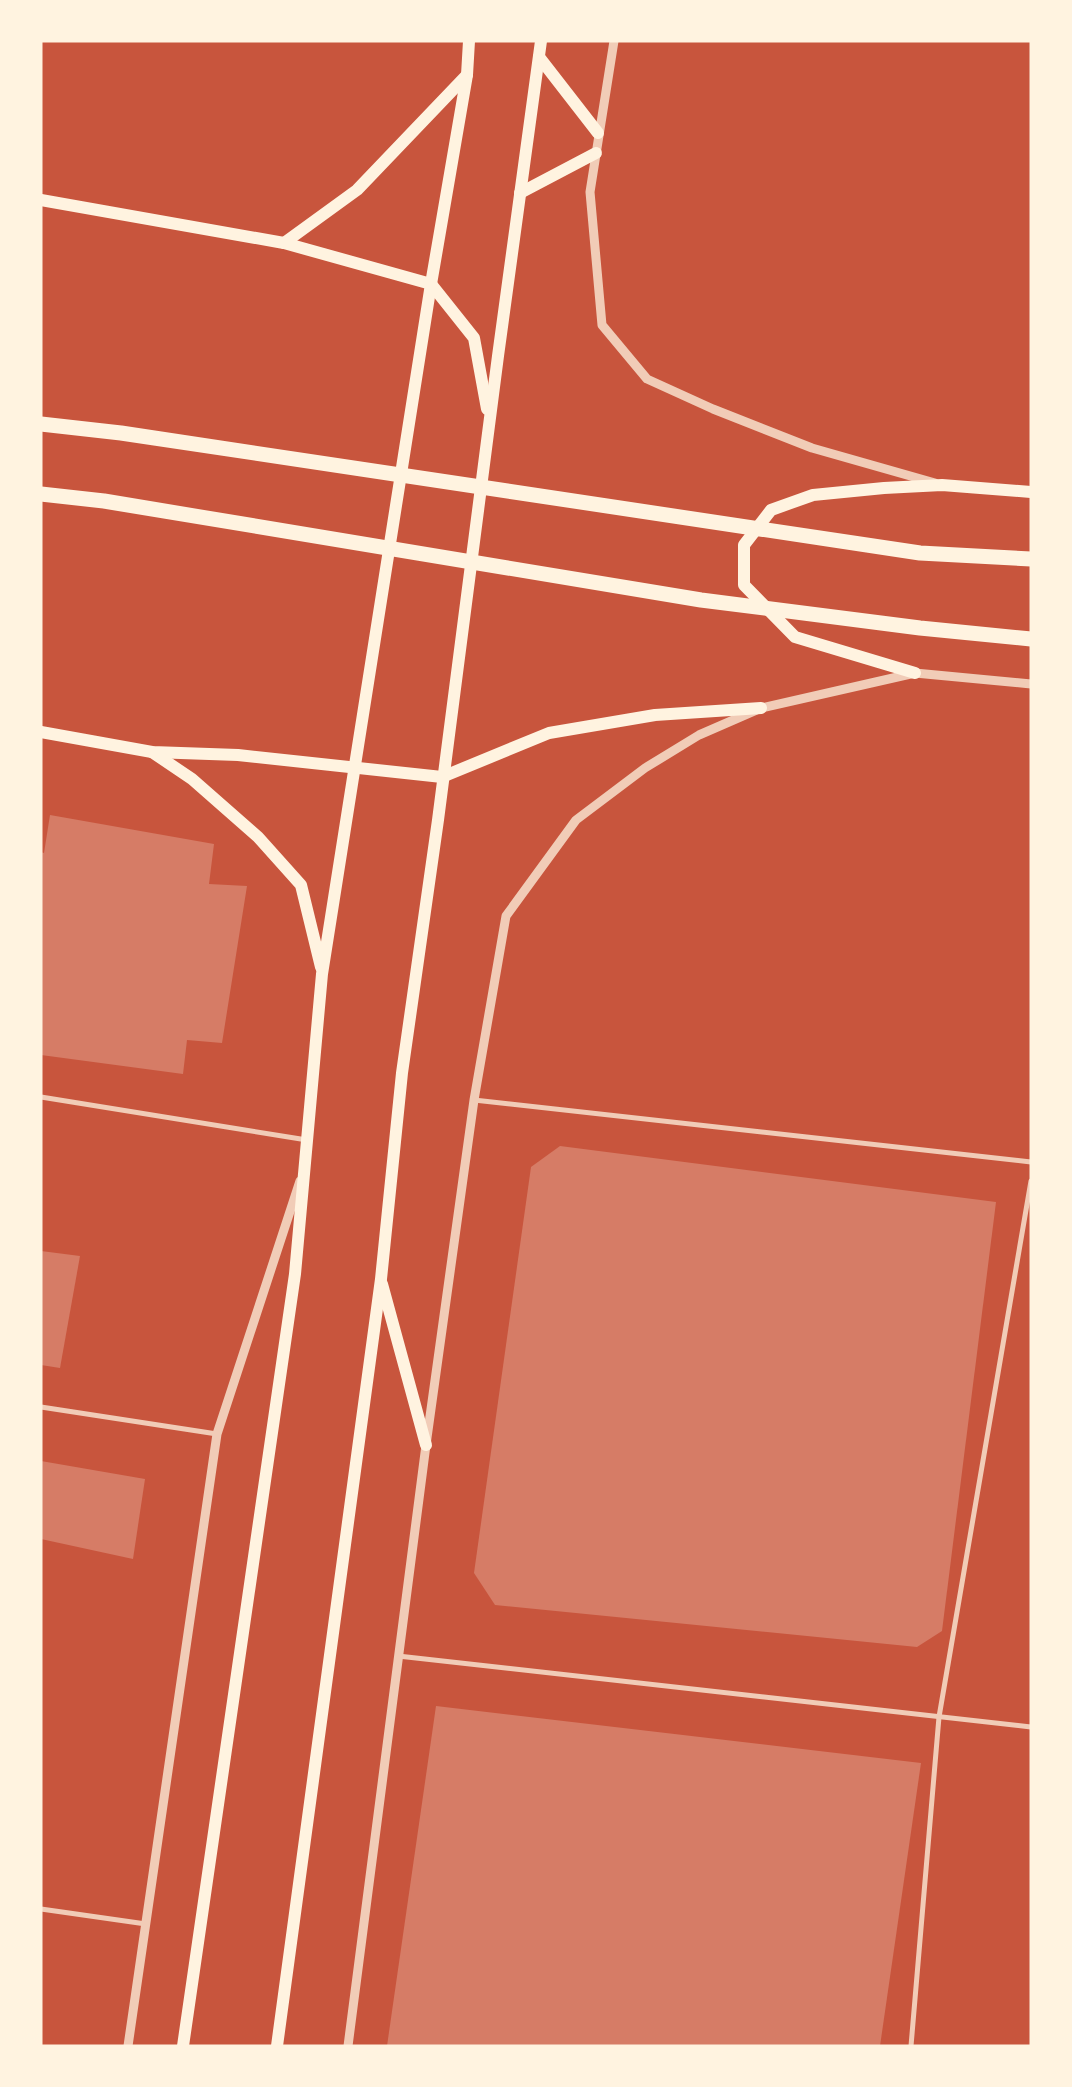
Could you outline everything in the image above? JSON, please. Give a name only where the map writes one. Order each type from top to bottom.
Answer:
[{"type":"highway","points":[[41,424],[121,433],[920,552],[1031,559]]},
{"type":"highway","points":[[41,494],[104,501],[701,600],[920,628],[1031,639]]},
{"type":"main road","points":[[182,2046],[296,1274],[322,974],[431,284],[467,75],[468,41]]},
{"type":"main road","points":[[277,2046],[381,1279],[402,1073],[541,41]]},
{"type":"main road","points":[[539,58],[598,133]]},
{"type":"main road","points":[[284,243],[356,190],[467,75]]},
{"type":"main road","points":[[520,193],[596,153]]},
{"type":"main road","points":[[41,200],[284,243],[431,284],[474,338],[489,422]]},
{"type":"main road","points":[[916,673],[795,637],[744,585],[744,545],[771,510],[813,495],[942,485],[1031,492]]},
{"type":"main road","points":[[41,732],[152,752],[238,755],[356,766],[442,777],[549,732],[655,715],[761,708]]},
{"type":"main road","points":[[152,752],[192,779],[258,837],[301,884],[322,974]]},
{"type":"main road","points":[[381,1279],[426,1445]]},
{"type":"street","points":[[614,41],[604,114],[598,133],[590,192],[602,325],[647,379],[713,409],[812,448],[942,485]]},
{"type":"street","points":[[348,2046],[426,1445],[474,1100],[506,916],[576,820],[645,768],[699,735],[761,708],[916,673],[1031,684]]},
{"type":"street","points":[[41,1097],[307,1140]]},
{"type":"street","points":[[474,1100],[1031,1162]]},
{"type":"street","points":[[128,2046],[217,1434],[305,1164]]},
{"type":"street","points":[[911,2046],[939,1717],[1031,1181]]},
{"type":"street","points":[[41,1407],[217,1434]]},
{"type":"street","points":[[398,1656],[1031,1727]]},
{"type":"street","points":[[41,1910],[146,1924]]},
{"type":"building","points":[[50,815],[214,844],[209,884],[247,886],[222,1043],[187,1040],[183,1074],[41,1055],[41,852],[44,853]]},
{"type":"building","points":[[560,1146],[996,1202],[942,1631],[917,1647],[495,1605],[474,1573],[531,1167]]},
{"type":"building","points":[[41,1251],[80,1256],[60,1368],[41,1365]]},
{"type":"building","points":[[41,1461],[145,1479],[133,1559],[41,1539]]},
{"type":"building","points":[[436,1706],[921,1763],[880,2046],[387,2046]]}]
